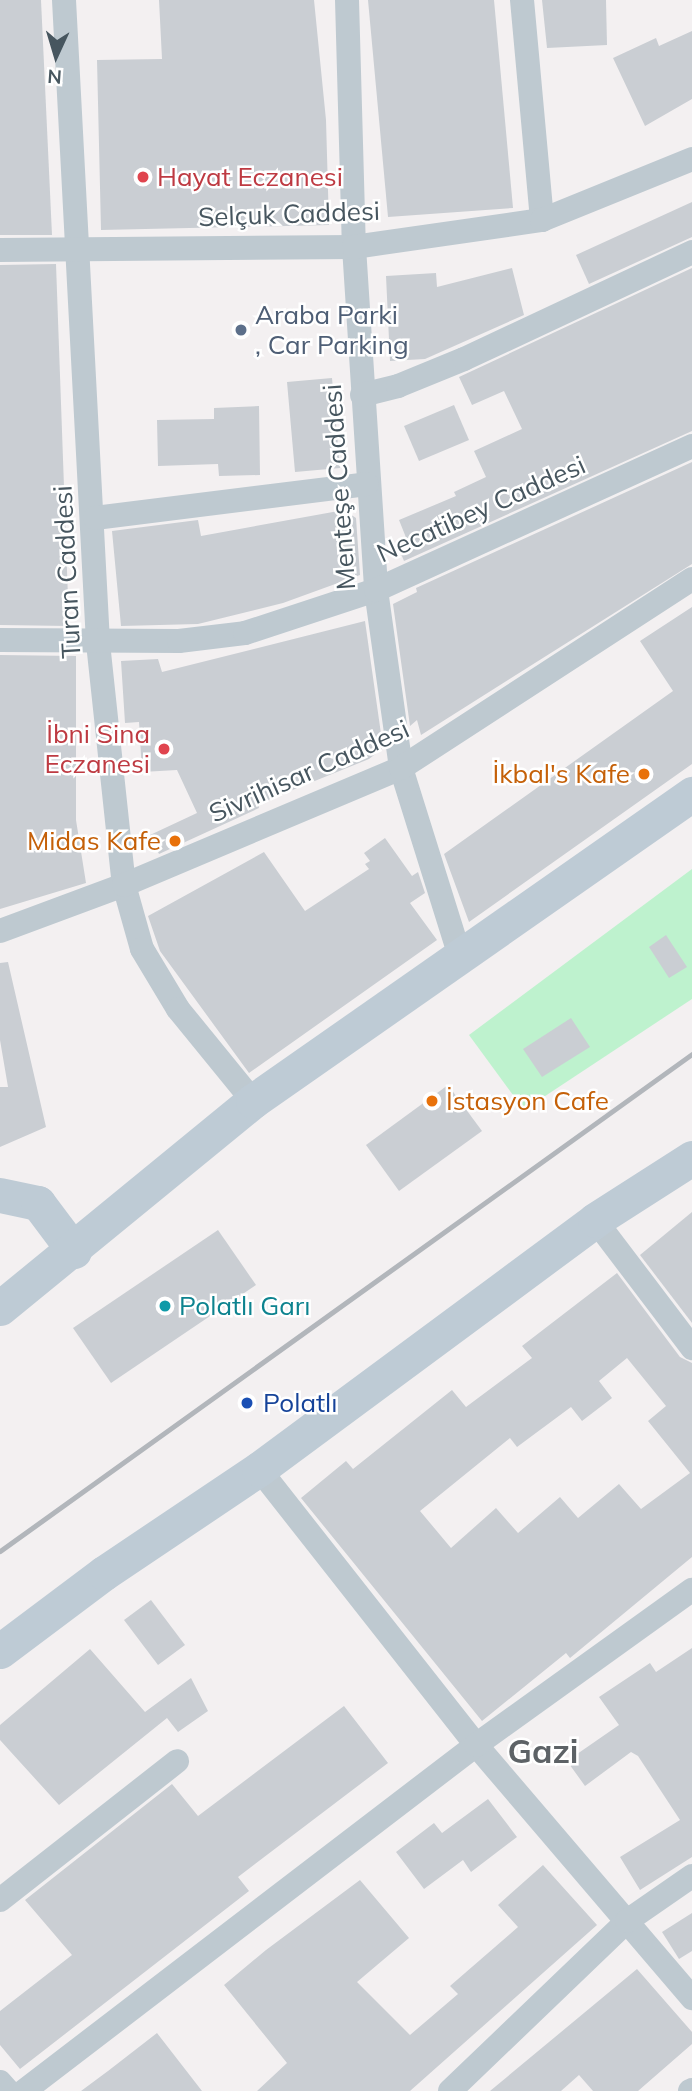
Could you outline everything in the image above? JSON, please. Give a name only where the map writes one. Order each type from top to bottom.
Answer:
[{"type":"street","name":"Turan Caddesi","points":[[64,0],[95,518],[98,643],[124,885],[149,961],[178,1009],[253,1101]]},
{"type":"street","name":"Menteşe Caddesi","points":[[347,0],[354,247],[367,484],[376,590],[401,768],[461,959]]},
{"type":"street","points":[[522,0],[542,220]]},
{"type":"street","name":"Selçuk Caddesi","points":[[0,250],[78,247],[354,247],[542,220],[692,159]]},
{"type":"street","points":[[362,395],[398,386],[464,359],[692,252]]},
{"type":"street","name":"Necatibey Caddesi","points":[[0,640],[98,643],[179,641],[245,633],[376,590],[692,446]]},
{"type":"street","points":[[95,518],[367,484]]},
{"type":"street","name":"Sivrihisar Caddesi","points":[[0,931],[124,885],[401,768],[692,579]]},
{"type":"street","points":[[0,1308],[74,1251],[253,1101],[461,959],[692,794]]},
{"type":"street","points":[[0,1651],[104,1573],[259,1469],[595,1220],[692,1158]]},
{"type":"street","points":[[0,1195],[38,1203],[74,1251]]},
{"type":"street","points":[[595,1220],[692,1348]]},
{"type":"street","points":[[259,1469],[476,1745],[692,1998]]},
{"type":"street","points":[[24,2091],[476,1745],[692,1590]]},
{"type":"street","points":[[0,1900],[177,1761]]},
{"type":"street","points":[[450,2091],[627,1921],[692,1876]]},
{"type":"street","points":[[0,2082],[8,2091]]},
{"type":"green space","points":[[692,869],[692,999],[524,1110],[469,1035]]},
{"type":"building","points":[[0,0],[41,0],[52,235],[0,235]]},
{"type":"building","points":[[159,0],[314,0],[326,120],[329,225],[101,230],[97,60],[162,59]]},
{"type":"building","points":[[368,0],[494,0],[513,208],[388,217]]},
{"type":"building","points":[[542,0],[606,0],[607,45],[547,48]]},
{"type":"building","points":[[692,31],[692,99],[645,126],[613,58],[656,38],[659,46]]},
{"type":"building","points":[[692,202],[692,237],[589,284],[576,255]]},
{"type":"building","points":[[56,264],[69,626],[0,625],[0,265]]},
{"type":"building","points":[[512,268],[524,315],[425,359],[390,361],[386,276],[436,273],[437,287]]},
{"type":"building","points":[[692,268],[692,431],[404,561],[399,549],[409,545],[399,520],[456,496],[454,492],[486,477],[474,451],[522,429],[504,391],[472,405],[459,377]]},
{"type":"building","points":[[332,378],[340,468],[295,472],[287,382]]},
{"type":"building","points":[[454,405],[469,440],[419,461],[404,426]]},
{"type":"building","points":[[259,406],[260,475],[219,476],[218,464],[158,466],[157,420],[214,419],[214,408]]},
{"type":"building","points":[[692,462],[692,564],[421,735],[417,720],[410,726],[393,604],[417,592],[416,588]]},
{"type":"building","points":[[344,510],[356,518],[360,575],[283,603],[198,624],[121,626],[112,531],[198,520],[201,536]]},
{"type":"building","points":[[692,607],[692,764],[469,922],[444,854],[673,691],[640,641]]},
{"type":"building","points":[[365,621],[383,748],[369,759],[258,804],[259,808],[159,854],[150,835],[197,813],[177,770],[142,772],[139,722],[125,723],[121,661],[158,659],[162,672]]},
{"type":"building","points":[[0,655],[76,656],[76,820],[86,883],[0,909]]},
{"type":"building","points":[[385,838],[412,876],[418,872],[425,893],[410,903],[437,940],[249,1073],[160,951],[148,916],[264,852],[305,911],[369,869],[365,864],[370,861],[364,853]]},
{"type":"building","points":[[666,935],[687,967],[669,978],[649,947]]},
{"type":"building","points":[[8,962],[46,1127],[0,1147],[0,1087],[8,1087],[0,1040],[0,963]]},
{"type":"building","points":[[571,1018],[590,1047],[542,1077],[523,1049]]},
{"type":"building","points":[[448,1085],[482,1131],[399,1191],[366,1145]]},
{"type":"building","points":[[692,1212],[692,1323],[640,1255]]},
{"type":"building","name":"Polatlı Garı","points":[[218,1230],[256,1285],[111,1383],[73,1328]]},
{"type":"building","points":[[617,1273],[680,1357],[692,1363],[692,1557],[570,1658],[566,1653],[482,1721],[301,1498],[346,1461],[353,1469],[452,1390],[466,1407],[532,1358],[522,1346]],"holes":[[[627,1358],[666,1406],[648,1421],[690,1473],[641,1509],[619,1484],[578,1518],[560,1497],[518,1533],[496,1508],[451,1548],[420,1511],[510,1438],[517,1447],[571,1407],[582,1421],[612,1398],[599,1381]]]},
{"type":"building","points":[[151,1600],[185,1645],[158,1665],[124,1620]]},
{"type":"building","points":[[692,1648],[692,1857],[640,1890],[620,1857],[680,1820],[638,1756],[631,1752],[585,1786],[567,1761],[619,1725],[599,1697],[650,1663],[656,1672]]},
{"type":"building","points":[[90,1649],[145,1712],[191,1678],[208,1711],[178,1732],[167,1718],[59,1805],[0,1740],[0,1725]]},
{"type":"building","points":[[344,1706],[388,1763],[238,1877],[249,1891],[20,2069],[0,2045],[0,2011],[72,1955],[25,1900],[172,1784],[198,1816]]},
{"type":"building","points":[[488,1799],[517,1837],[471,1872],[463,1860],[424,1889],[396,1852],[434,1823],[442,1833]]},
{"type":"building","points":[[543,1865],[597,1925],[410,2091],[257,2091],[287,2063],[224,1985],[266,1950],[360,1880],[409,1938],[357,1982],[410,2035],[458,1994],[450,1986],[518,1927],[498,1905]]},
{"type":"building","points":[[692,1913],[692,1951],[679,1959],[662,1932]]},
{"type":"building","points":[[637,1969],[692,2032],[692,2044],[638,2091],[593,2091],[579,2075],[561,2091],[490,2091]]},
{"type":"building","points":[[157,2033],[202,2091],[81,2091],[108,2071]]},
{"type":"railway","points":[[0,1551],[692,1054]]},
{"type":"place","name":"Hayat Eczanesi","points":[[143,177]]},
{"type":"place","name":"Araba Parki , Car Parking","points":[[241,330]]},
{"type":"place","name":"İbni Sina Eczanesi","points":[[164,749]]},
{"type":"place","name":"İkbal's Kafe","points":[[644,774]]},
{"type":"place","name":"Midas Kafe","points":[[175,841]]},
{"type":"place","name":"İstasyon Cafe","points":[[432,1101]]},
{"type":"place","name":"Polatlı Garı","points":[[165,1306]]},
{"type":"place","name":"Polatlı","points":[[247,1403]]},
{"type":"district","name":"Gazi","points":[[543,1751]]}]
